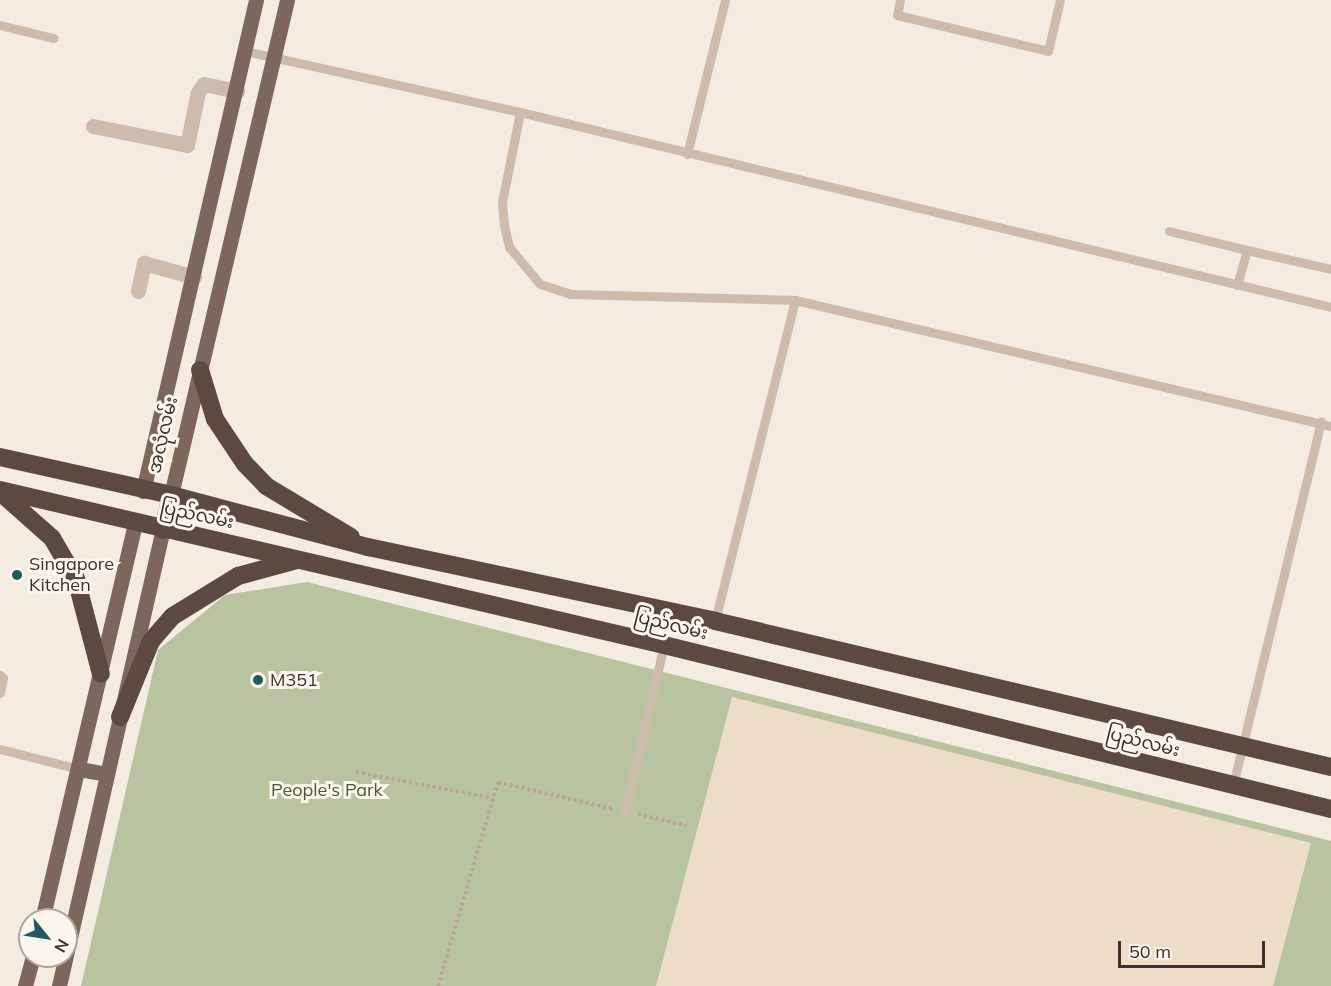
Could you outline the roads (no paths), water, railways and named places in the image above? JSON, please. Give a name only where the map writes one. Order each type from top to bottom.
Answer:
[{"type":"highway","points":[[200,369],[215,418],[245,464],[266,486],[368,547]]},
{"type":"highway","name":"ပြည်လမ်း","points":[[0,457],[143,491],[171,495],[368,547],[715,621],[1331,767]]},
{"type":"highway","points":[[0,491],[52,538],[76,579],[101,674]]},
{"type":"highway","name":"ပြည်လမ်း","points":[[0,491],[163,530],[302,558],[1331,809]]},
{"type":"highway","name":"အလုံလမ်း","points":[[135,522],[143,491]]},
{"type":"highway","name":"အလုံလမ်း","points":[[163,530],[171,495]]},
{"type":"highway","points":[[120,717],[151,641],[173,616],[237,576],[302,558]]},
{"type":"main road","name":"အလုံလမ်း","points":[[143,491],[237,91],[256,0]]},
{"type":"main road","name":"အလုံလမ်း","points":[[171,495],[271,58],[287,0]]},
{"type":"main road","name":"အလုံလမ်း","points":[[45,908],[135,522]]},
{"type":"main road","name":"အလုံလမ်း","points":[[59,986],[163,530]]},
{"type":"main road","points":[[79,769],[107,774]]},
{"type":"main road","points":[[26,986],[30,968]]},
{"type":"street","points":[[93,126],[187,145],[198,92],[204,84],[237,91]]},
{"type":"street","points":[[138,291],[144,263],[194,277]]},
{"type":"lane","points":[[687,154],[725,0]]},
{"type":"lane","points":[[900,0],[897,15],[1048,51],[1060,0]]},
{"type":"lane","points":[[0,25],[53,38]]},
{"type":"lane","points":[[245,51],[520,112],[1331,308]]},
{"type":"lane","points":[[520,112],[502,202],[504,225],[509,247],[540,284],[570,294],[795,300],[1321,421],[1331,426]]},
{"type":"lane","points":[[1169,231],[1331,269]]},
{"type":"lane","points":[[1237,285],[1247,250]]},
{"type":"lane","points":[[715,621],[795,300]]},
{"type":"lane","points":[[1233,785],[1321,421]]},
{"type":"lane","points":[[625,811],[664,645]]},
{"type":"lane","points":[[0,675],[0,693]]},
{"type":"lane","points":[[0,749],[79,769]]},
{"type":"place","name":"Singapore Kitchen","points":[[17,575]]},
{"type":"place","name":"M351","points":[[258,680]]},
{"type":"park label","name":"People's Park","points":[[327,790]]}]
